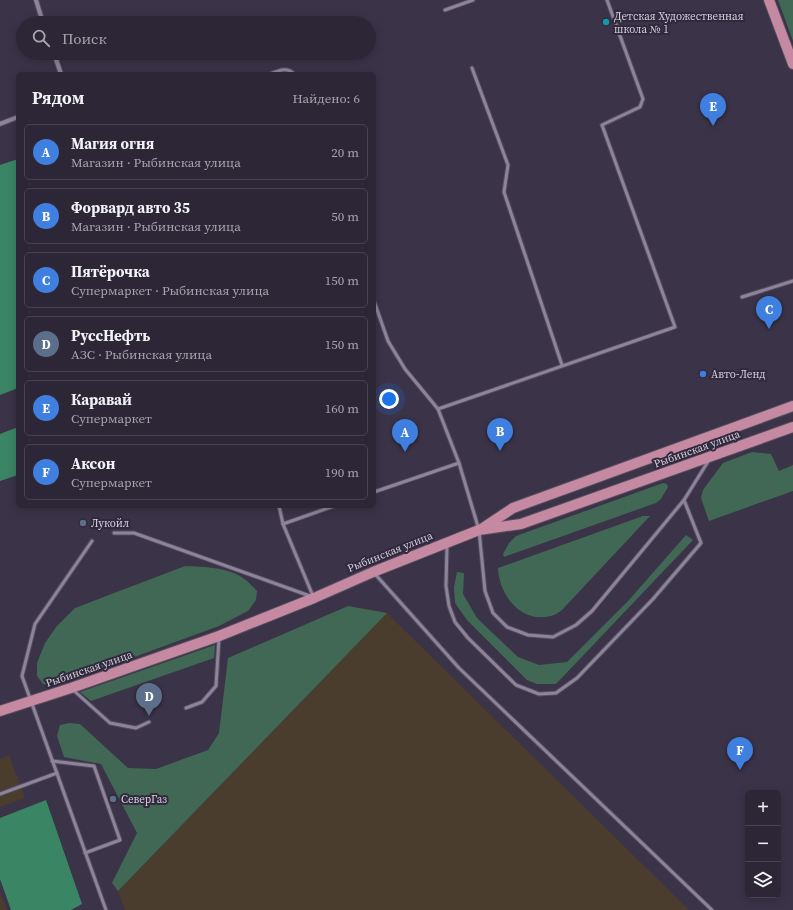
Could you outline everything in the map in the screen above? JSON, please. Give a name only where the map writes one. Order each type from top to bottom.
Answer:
[{"type":"main road","points":[[770,0],[793,64]]},
{"type":"main road","points":[[479,530],[514,508],[793,406]]},
{"type":"main road","name":"Рыбинская улица","points":[[0,711],[71,688],[219,636],[479,530],[521,524],[793,427]]},
{"type":"street","points":[[36,0],[41,16]]},
{"type":"street","points":[[56,60],[60,72]]},
{"type":"street","points":[[0,124],[16,118]]},
{"type":"lane","points":[[445,10],[473,0]]},
{"type":"lane","points":[[438,409],[675,327],[602,125],[640,107],[643,99],[607,0]]},
{"type":"lane","points":[[472,68],[508,165],[504,192],[562,365]]},
{"type":"lane","points":[[276,72],[286,69],[292,72]]},
{"type":"lane","points":[[742,296],[793,281]]},
{"type":"lane","points":[[376,307],[388,341],[404,369],[438,409],[459,463],[479,530],[485,591],[493,613],[507,627],[528,635],[552,637],[576,625],[592,611],[684,500],[711,457]]},
{"type":"lane","points":[[376,491],[459,463]]},
{"type":"lane","points":[[447,542],[446,586],[449,606],[455,622],[468,638],[516,685],[539,694],[556,693],[577,678],[653,599],[701,543],[684,500]]},
{"type":"lane","points":[[279,508],[283,524],[314,598]]},
{"type":"lane","points":[[283,524],[328,508]]},
{"type":"lane","points":[[114,533],[134,533],[314,598]]},
{"type":"lane","points":[[92,541],[35,624],[22,676],[106,910]]},
{"type":"lane","points":[[373,572],[459,668],[712,910]]},
{"type":"lane","points":[[186,708],[202,702],[216,686],[219,636]]},
{"type":"lane","points":[[71,688],[110,723],[136,728],[149,722]]},
{"type":"lane","points":[[52,761],[94,766],[120,840],[85,852]]},
{"type":"lane","points":[[0,794],[57,773]]},
{"type":"shaded area","points":[[387,613],[689,910],[125,910],[118,891]]},
{"type":"shaded area","points":[[9,755],[25,798],[0,807],[0,759]]},
{"type":"shaded area","points":[[0,891],[7,910],[0,910]]},
{"type":"green space","points":[[778,0],[793,0],[793,41]]},
{"type":"green space","points":[[16,160],[16,389],[0,395],[0,165]]},
{"type":"green space","points":[[16,428],[16,476],[0,481],[0,434]]},
{"type":"green space","points":[[752,452],[771,454],[779,471],[793,465],[793,491],[709,521],[701,498],[703,490],[723,463]]},
{"type":"green space","points":[[663,483],[667,484],[668,487],[661,499],[656,503],[504,557],[503,554],[509,543],[516,536]]},
{"type":"green space","points":[[643,516],[650,516],[562,610],[557,613],[551,616],[530,616],[514,605],[502,588],[498,568]]},
{"type":"green space","points":[[686,535],[693,540],[556,684],[537,684],[527,680],[467,620],[455,603],[454,587],[457,572],[464,573],[463,594],[477,618],[518,657],[539,665],[567,662],[629,600]]},
{"type":"green space","points":[[185,566],[215,568],[237,574],[257,591],[256,600],[248,611],[219,626],[55,686],[43,684],[37,676],[37,663],[45,643],[57,626],[75,608]]},
{"type":"green space","points":[[348,606],[387,613],[118,891],[112,883],[137,833],[101,764],[64,757],[57,736],[60,725],[69,723],[80,724],[128,768],[156,769],[208,750],[219,733],[228,658]]},
{"type":"green space","points":[[215,645],[214,658],[91,701],[80,692]]},
{"type":"green space","points":[[46,800],[82,904],[71,910],[11,910],[0,879],[0,818]]},
{"type":"place","name":"Детская Художественная школа № 1","points":[[606,22]]},
{"type":"place","name":"Каравай","points":[[713,126]]},
{"type":"place","name":"Пятёрочка","points":[[769,329]]},
{"type":"place","name":"Авто-Ленд","points":[[703,374]]},
{"type":"place","name":"Форвард авто 35","points":[[500,451]]},
{"type":"place","name":"Магия огня","points":[[405,452]]},
{"type":"place","name":"Лукойл","points":[[83,523]]},
{"type":"place","name":"РуссНефть","points":[[149,716]]},
{"type":"place","name":"Аксон","points":[[740,770]]},
{"type":"place","name":"СеверГаз","points":[[113,799]]}]
